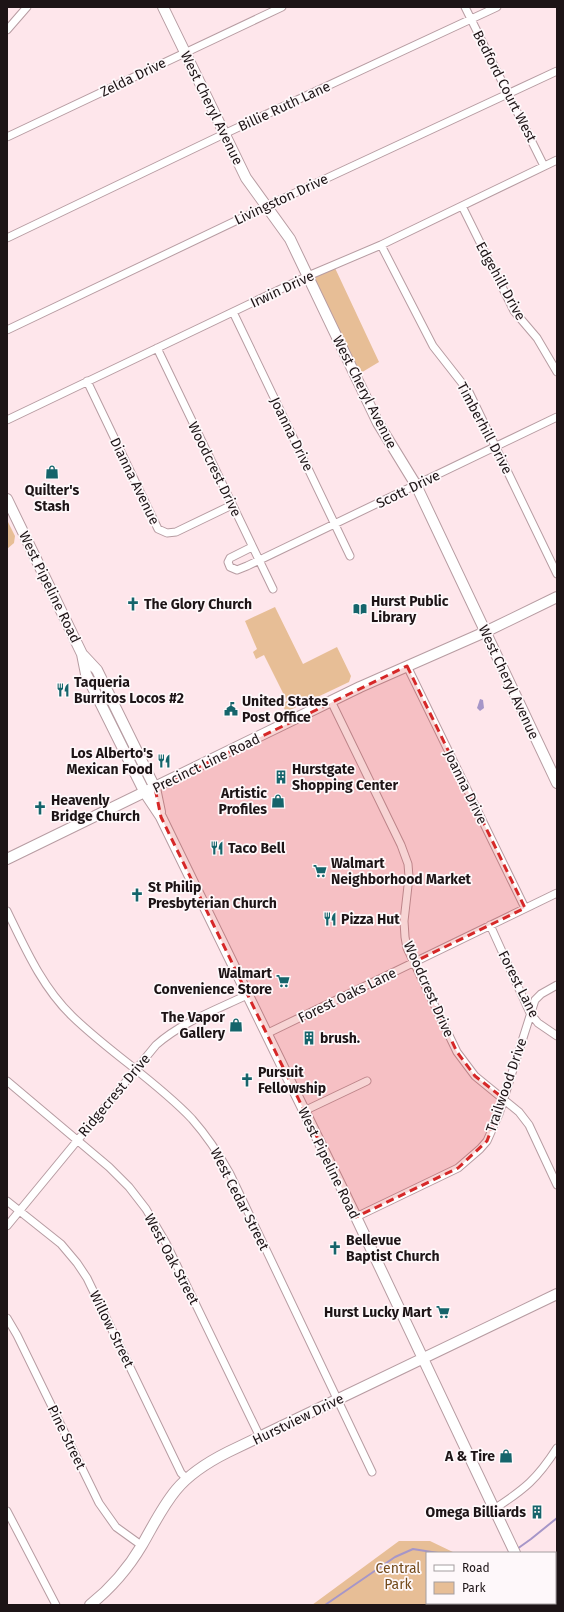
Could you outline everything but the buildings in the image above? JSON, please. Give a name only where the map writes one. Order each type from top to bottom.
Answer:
[{"type":"main road","name":"West Cheryl Avenue","points":[[163,7],[246,178],[290,239],[378,423],[416,485],[557,783]]},
{"type":"main road","name":"West Pipeline Road","points":[[7,499],[82,654],[86,674],[145,793],[161,817],[356,1217],[515,1552]]},
{"type":"main road","name":"Precinct Line Road","points":[[7,859],[331,701],[485,632],[557,597]]},
{"type":"main road","name":"West Pipeline Road","points":[[82,654],[97,670],[155,788],[161,817]]},
{"type":"main road","name":"Hurstview Drive","points":[[90,1605],[118,1577],[142,1545],[166,1502],[202,1466],[422,1358],[557,1294]]},
{"type":"street","points":[[7,30],[27,7]]},
{"type":"street","name":"Zelda Drive","points":[[7,137],[184,52],[267,10],[282,7]]},
{"type":"street","name":"Bedford Court West","points":[[465,7],[544,166]]},
{"type":"street","name":"Billie Ruth Lane","points":[[7,238],[224,134],[497,7]]},
{"type":"street","name":"Livingston Drive","points":[[7,330],[266,206],[557,71]]},
{"type":"street","name":"Irwin Drive","points":[[7,420],[308,276],[382,246],[557,160]]},
{"type":"street","name":"Edgehill Drive","points":[[462,206],[514,310],[537,338],[557,372]]},
{"type":"street","name":"Timberhill Drive","points":[[382,246],[433,346],[469,392],[557,574]]},
{"type":"street","name":"Joanna Drive","points":[[233,312],[350,556]]},
{"type":"street","name":"Woodcrest Drive","points":[[157,348],[273,589]]},
{"type":"street","name":"Dianna Avenue","points":[[87,381],[158,529],[166,533],[176,532],[232,505]]},
{"type":"street","name":"Scott Drive","points":[[252,547],[230,558],[228,562],[230,567],[237,570],[259,560],[557,417]]},
{"type":"street","name":"Joanna Drive","points":[[407,666],[525,908]]},
{"type":"street","name":"Woodcrest Drive","points":[[331,701],[406,859],[409,877],[404,921],[407,948],[457,1052],[475,1076],[504,1098],[519,1112],[529,1125],[557,1185]]},
{"type":"street","name":"Forest Oaks Lane","points":[[266,1034],[557,893]]},
{"type":"street","name":"West Cedar Street","points":[[7,911],[37,970],[61,1004],[88,1030],[136,1069],[192,1119],[220,1156],[230,1174],[372,1472]]},
{"type":"street","name":"Forest Lane","points":[[490,925],[530,1013],[538,1023],[557,1036]]},
{"type":"street","name":"Trailwood Drive","points":[[356,1217],[445,1175],[470,1158],[487,1140],[499,1114],[535,1000],[557,985]]},
{"type":"street","name":"Ridgecrest Drive","points":[[7,1226],[148,1053],[168,1035],[247,995]]},
{"type":"street","name":"West Oak Street","points":[[7,1081],[109,1167],[129,1188],[151,1216],[166,1243],[260,1437]]},
{"type":"street","points":[[304,1111],[367,1081]]},
{"type":"street","name":"Willow Street","points":[[7,1201],[61,1244],[87,1278],[181,1473],[188,1479]]},
{"type":"street","name":"Pine Street","points":[[7,1318],[32,1364],[99,1503],[116,1528],[142,1545]]},
{"type":"street","points":[[494,1509],[520,1492],[533,1481],[557,1448]]},
{"type":"street","points":[[550,1459],[557,1463]]},
{"type":"street","points":[[7,1512],[56,1605]]},
{"type":"highlighted area","points":[[407,666],[525,908],[414,962],[457,1052],[475,1076],[503,1098],[487,1141],[458,1168],[356,1217],[161,817],[155,788]]},
{"type":"green space","points":[[335,268],[379,362],[359,374],[314,278]]},
{"type":"green space","points":[[7,520],[15,536],[14,543],[7,549]]},
{"type":"green space","points":[[275,607],[303,664],[337,647],[351,676],[349,682],[286,712],[282,704],[287,701],[264,655],[256,659],[253,652],[257,649],[245,621]]},
{"type":"green space","name":"Central Park","points":[[399,1541],[430,1541],[453,1552],[426,1552],[426,1604],[511,1604],[509,1605],[312,1605]]},
{"type":"shaded area","points":[[480,699],[483,700],[484,708],[480,711],[477,708]]},
{"type":"waterway","points":[[517,1549],[557,1518]]},
{"type":"waterway","points":[[325,1605],[395,1557],[413,1549],[432,1552]]},
{"type":"place","name":"Quilter's Stash","points":[[52,472]]},
{"type":"place","name":"The Glory Church","points":[[133,604]]},
{"type":"place","name":"Hurst Public Library","points":[[360,609]]},
{"type":"place","name":"Taqueria Burritos Locos #2","points":[[63,690]]},
{"type":"place","name":"United States Post Office","points":[[231,709]]},
{"type":"place","name":"Los Alberto's Mexican Food","points":[[164,761]]},
{"type":"place","name":"Hurstgate Shopping Center","points":[[281,777]]},
{"type":"place","name":"Artistic Profiles","points":[[278,801]]},
{"type":"place","name":"Heavenly Bridge Church","points":[[40,808]]},
{"type":"place","name":"Taco Bell","points":[[217,848]]},
{"type":"place","name":"Walmart Neighborhood Market","points":[[320,871]]},
{"type":"place","name":"St Philip Presbyterian Church","points":[[137,895]]},
{"type":"place","name":"Pizza Hut","points":[[330,919]]},
{"type":"place","name":"Walmart Convenience Store","points":[[283,981]]},
{"type":"place","name":"The Vapor Gallery","points":[[236,1025]]},
{"type":"place","name":"brush.","points":[[309,1038]]},
{"type":"place","name":"Pursuit Fellowship","points":[[247,1080]]},
{"type":"place","name":"Bellevue Baptist Church","points":[[335,1248]]},
{"type":"place","name":"Hurst Lucky Mart","points":[[443,1312]]},
{"type":"place","name":"A & Tire","points":[[506,1456]]},
{"type":"place","name":"Omega Billiards","points":[[537,1512]]}]
